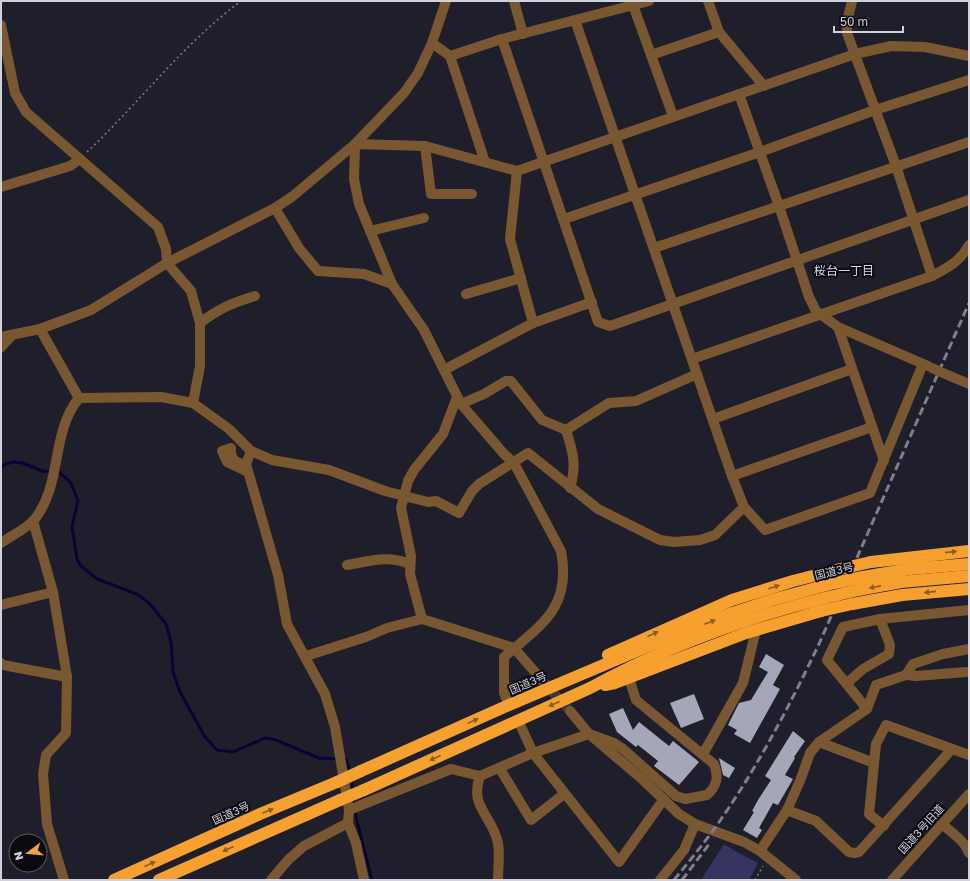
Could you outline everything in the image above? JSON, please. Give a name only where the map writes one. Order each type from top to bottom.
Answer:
[{"type":"highway","points":[[584,674],[603,657],[732,600],[794,581],[871,562],[969,551]]},
{"type":"highway","name":"国道3号","points":[[114,880],[260,814],[337,782],[509,705],[730,614],[772,600],[834,583],[910,569],[969,564]]},
{"type":"highway","points":[[159,880],[364,790],[590,688],[615,674],[733,626],[825,598],[858,590],[901,582],[969,576]]},
{"type":"highway","points":[[590,688],[615,683],[756,630],[821,611],[902,595],[969,589]]},
{"type":"street","points":[[1,337],[40,329],[91,310],[167,263],[275,208],[293,196],[355,144],[404,93],[418,73],[432,43],[446,1]]},
{"type":"street","points":[[514,1],[523,34]]},
{"type":"street","points":[[450,56],[502,39],[649,1]]},
{"type":"street","points":[[708,1],[719,32],[764,86]]},
{"type":"street","points":[[852,1],[847,22],[847,33],[896,166],[932,276]]},
{"type":"street","points":[[633,5],[673,116]]},
{"type":"street","points":[[575,20],[614,137],[674,305],[732,476],[744,507],[765,530],[870,493],[928,366]]},
{"type":"street","points":[[1,25],[15,93],[26,112],[158,227],[166,250],[167,263],[191,290],[200,323],[200,366],[193,404]]},
{"type":"street","points":[[652,55],[719,32]]},
{"type":"street","points":[[502,39],[598,322],[610,326],[674,305],[969,200]]},
{"type":"street","points":[[432,43],[450,56],[485,162]]},
{"type":"street","points":[[355,144],[425,146],[517,171],[855,54],[891,46],[925,47],[969,56]]},
{"type":"street","points":[[564,219],[760,152],[875,110],[969,80]]},
{"type":"street","points":[[740,94],[779,206],[796,261],[809,297],[816,311],[838,327],[969,384]]},
{"type":"street","points":[[654,248],[969,142]]},
{"type":"street","points":[[355,144],[354,179],[359,204],[392,284],[424,330],[459,401],[504,454],[514,463],[561,551],[564,565],[560,594],[555,608],[546,622],[504,657],[504,693],[509,705]]},
{"type":"street","points":[[425,146],[431,194],[472,194]]},
{"type":"street","points":[[1,187],[70,166],[80,159]]},
{"type":"street","points":[[517,171],[510,239],[533,323]]},
{"type":"street","points":[[275,208],[299,248],[318,271],[364,274],[392,284]]},
{"type":"street","points":[[370,231],[424,218]]},
{"type":"street","points":[[692,359],[823,315],[932,276],[954,264],[969,245]]},
{"type":"street","points":[[466,294],[521,278]]},
{"type":"street","points":[[200,323],[222,307],[255,296]]},
{"type":"street","points":[[444,370],[533,323],[592,302]]},
{"type":"street","points":[[838,327],[884,461]]},
{"type":"street","points":[[40,329],[79,398]]},
{"type":"street","points":[[1,347],[12,335]]},
{"type":"street","points":[[713,419],[852,369]]},
{"type":"street","points":[[566,430],[610,403],[636,400],[697,374]]},
{"type":"street","points":[[422,619],[410,574],[408,540],[402,508],[404,496],[408,481],[414,470],[443,434],[459,401],[484,394],[506,381],[511,381],[542,420],[566,430]]},
{"type":"street","points":[[1,543],[33,521],[48,499],[62,429],[71,407],[79,398],[161,397],[193,404],[229,429],[251,450],[272,460],[330,470],[385,491],[428,502],[436,501],[459,513],[472,491],[479,484],[528,453],[598,510],[660,540],[674,542],[700,540],[716,535],[744,507]]},
{"type":"street","points":[[732,476],[872,427]]},
{"type":"street","points":[[566,430],[574,462],[575,473],[570,488]]},
{"type":"street","points":[[251,450],[247,469],[278,575],[287,624],[306,656],[325,694],[336,727],[349,810],[348,823],[356,843],[364,880]]},
{"type":"street","points":[[33,521],[53,592],[67,676],[66,733],[46,755],[43,774],[47,824],[64,880]]},
{"type":"street","points":[[347,565],[384,558],[396,559],[410,564]]},
{"type":"street","points":[[1,605],[53,592]]},
{"type":"street","points":[[867,709],[827,660],[843,627],[880,620],[969,610]]},
{"type":"street","points":[[306,656],[366,637],[387,628],[422,619],[514,648],[541,679]]},
{"type":"street","points":[[847,683],[863,669],[889,654],[890,645],[880,620]]},
{"type":"street","points":[[703,754],[743,683],[756,630]]},
{"type":"street","points":[[906,675],[913,664],[943,654],[969,649]]},
{"type":"street","points":[[1,663],[3,665],[67,676]]},
{"type":"street","points":[[760,851],[787,810],[800,781],[810,753],[819,742],[867,709],[876,685],[906,675],[916,676],[966,672]]},
{"type":"street","points":[[349,810],[451,769],[480,776],[500,769],[533,753],[589,734],[614,743],[676,796],[685,800],[707,795],[716,784],[718,777],[714,764],[636,700],[629,678]]},
{"type":"street","points":[[570,711],[589,734],[664,799],[679,814],[696,824],[738,840],[760,851],[796,880]]},
{"type":"street","points":[[518,720],[533,753],[619,862],[664,799]]},
{"type":"street","points":[[884,826],[870,814],[876,744],[886,725],[969,755]]},
{"type":"street","points":[[819,742],[874,763]]},
{"type":"street","points":[[787,810],[816,821],[849,852],[855,854],[859,852],[884,826],[952,749]]},
{"type":"street","points":[[500,769],[531,820],[564,794]]},
{"type":"street","points":[[480,776],[476,794],[493,828],[498,843],[498,880]]},
{"type":"street","name":"国道3号旧道","points":[[892,880],[969,794]]},
{"type":"street","points":[[271,880],[289,859],[304,846],[348,823]]},
{"type":"street","points":[[660,880],[684,850],[696,824]]},
{"type":"street","points":[[942,824],[967,847],[969,853]]},
{"type":"path","points":[[80,159],[118,122],[177,58],[241,1]]},
{"type":"path","points":[[754,880],[765,862]]},
{"type":"shaded area","points":[[724,844],[758,863],[749,880],[701,880]]},
{"type":"building","points":[[766,654],[784,665],[773,685],[780,689],[750,743],[734,734],[737,730],[728,725],[739,703],[751,700],[768,672],[759,667]]},
{"type":"building","points":[[694,694],[704,719],[681,728],[670,703]]},
{"type":"building","points":[[623,708],[633,730],[639,722],[669,746],[673,741],[699,762],[679,785],[654,766],[658,761],[638,745],[636,747],[617,732],[609,714]]},
{"type":"building","points":[[793,731],[805,741],[794,757],[795,758],[785,775],[793,779],[778,805],[773,803],[759,828],[762,830],[757,838],[743,830],[754,812],[752,811],[758,800],[771,780],[765,776]]},
{"type":"building","points":[[719,758],[735,768],[729,778],[723,775]]},
{"type":"waterway","points":[[1,468],[5,464],[14,462],[23,463],[42,471],[59,472],[71,483],[78,501],[72,526],[77,559],[81,566],[97,579],[137,594],[150,604],[166,624],[171,642],[173,672],[180,692],[205,737],[217,750],[233,752],[265,738],[276,740],[319,758],[346,759],[350,773]]},
{"type":"waterway","points":[[351,778],[353,792]]},
{"type":"waterway","points":[[353,798],[356,817],[372,880]]},
{"type":"tunnel","points":[[541,679],[570,711]]},
{"type":"railway","points":[[674,880],[712,832],[742,787],[770,741],[795,693],[819,644],[969,303]]},
{"type":"railway","points":[[682,880],[710,843]]},
{"type":"district","name":"桜台一丁目","points":[[844,271]]}]
